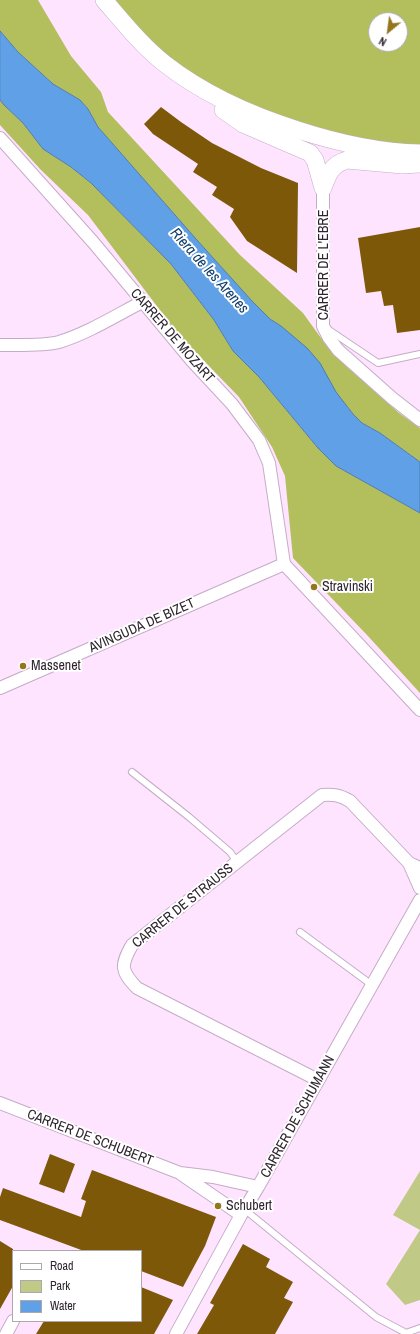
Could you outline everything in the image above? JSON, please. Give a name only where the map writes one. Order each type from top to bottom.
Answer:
[{"type":"main road","points":[[104,0],[152,53],[195,85],[218,99],[251,114],[319,137],[370,149],[420,153]]},
{"type":"main road","points":[[195,85],[227,113],[243,124],[310,153],[315,160],[323,188]]},
{"type":"main road","points":[[323,188],[331,171],[340,162],[347,160],[402,165],[420,164]]},
{"type":"street","name":"CARRER DE MOZART","points":[[0,138],[93,242],[192,361],[232,404],[259,440],[269,464],[284,564]]},
{"type":"street","name":"CARRER DE L'EBRE","points":[[323,188],[323,326],[328,338],[338,350],[392,398],[420,420]]},
{"type":"street","points":[[0,345],[29,345],[57,342],[84,332],[142,302]]},
{"type":"street","points":[[284,564],[420,710]]},
{"type":"street","name":"AVINGUDA DE BIZET","points":[[0,688],[284,564]]},
{"type":"street","name":"CARRER DE STRAUSS","points":[[318,1080],[137,988],[126,976],[123,967],[127,953],[132,945],[322,795],[334,794],[343,796],[350,801],[415,865],[420,888]]},
{"type":"street","name":"CARRER DE SCHUMANN","points":[[176,1334],[242,1212],[258,1187],[420,900]]},
{"type":"street","name":"CARRER DE SCHUBERT","points":[[0,1103],[180,1173],[242,1212]]},
{"type":"street","name":"CARRER DE SCHUBERT","points":[[180,1173],[213,1177],[258,1187]]},
{"type":"street","points":[[6,1334],[12,1322]]},
{"type":"lane","points":[[323,326],[378,363],[420,354]]},
{"type":"lane","points":[[132,772],[189,816],[230,852],[237,862]]},
{"type":"lane","points":[[300,932],[372,985]]},
{"type":"lane","points":[[242,1212],[376,1317],[402,1332],[406,1333],[420,1328]]},
{"type":"green space","points":[[0,0],[38,0],[71,56],[101,92],[108,112],[240,255],[303,313],[321,338],[345,365],[399,413],[420,428],[420,462],[380,433],[362,423],[353,414],[281,326],[264,314],[249,299],[143,179],[98,127],[88,109],[80,100],[53,84],[18,52],[0,31]]},
{"type":"green space","points":[[96,0],[420,0],[420,146],[375,142],[293,123],[200,82]]},
{"type":"green space","points":[[0,100],[23,123],[43,149],[71,167],[91,183],[171,264],[214,320],[233,351],[259,377],[318,448],[336,466],[420,513],[420,693],[293,558],[285,476],[272,447],[239,397],[178,334],[88,215],[41,170],[0,125]]},
{"type":"green space","points":[[420,1171],[420,1230],[393,1215]]},
{"type":"green space","points":[[420,1230],[420,1300],[405,1305],[386,1284]]},
{"type":"water","name":"Riera de les Arenes","points":[[0,31],[18,52],[53,84],[80,100],[88,109],[98,127],[252,301],[270,319],[281,326],[307,348],[320,363],[336,392],[353,414],[362,423],[380,433],[420,462],[420,513],[336,466],[318,448],[259,377],[233,351],[214,320],[171,264],[91,183],[71,167],[43,149],[23,123],[4,105],[0,100]]},
{"type":"building","points":[[161,107],[212,143],[261,168],[298,183],[297,273],[247,241],[230,217],[234,209],[212,195],[217,187],[193,172],[198,164],[153,134],[144,124]]},
{"type":"building","points":[[420,227],[420,330],[397,333],[393,305],[384,306],[381,291],[366,293],[358,238]]},
{"type":"building","points":[[50,1154],[75,1164],[64,1193],[39,1184]]},
{"type":"building","points":[[92,1170],[216,1217],[205,1246],[183,1287],[142,1271],[142,1250],[81,1250],[0,1220],[0,1197],[3,1188],[81,1217],[86,1201],[81,1199]]},
{"type":"building","points":[[0,1241],[13,1250],[12,1288],[0,1309]]},
{"type":"building","points":[[243,1244],[270,1259],[266,1267],[293,1282],[284,1298],[293,1302],[275,1334],[197,1334],[214,1305],[210,1303]]},
{"type":"building","points":[[142,1287],[173,1300],[154,1334],[36,1334],[43,1322],[142,1322]]},
{"type":"place","name":"Stravinski","points":[[314,587]]},
{"type":"place","name":"Massenet","points":[[23,666]]},
{"type":"place","name":"Schubert","points":[[218,1206]]}]
